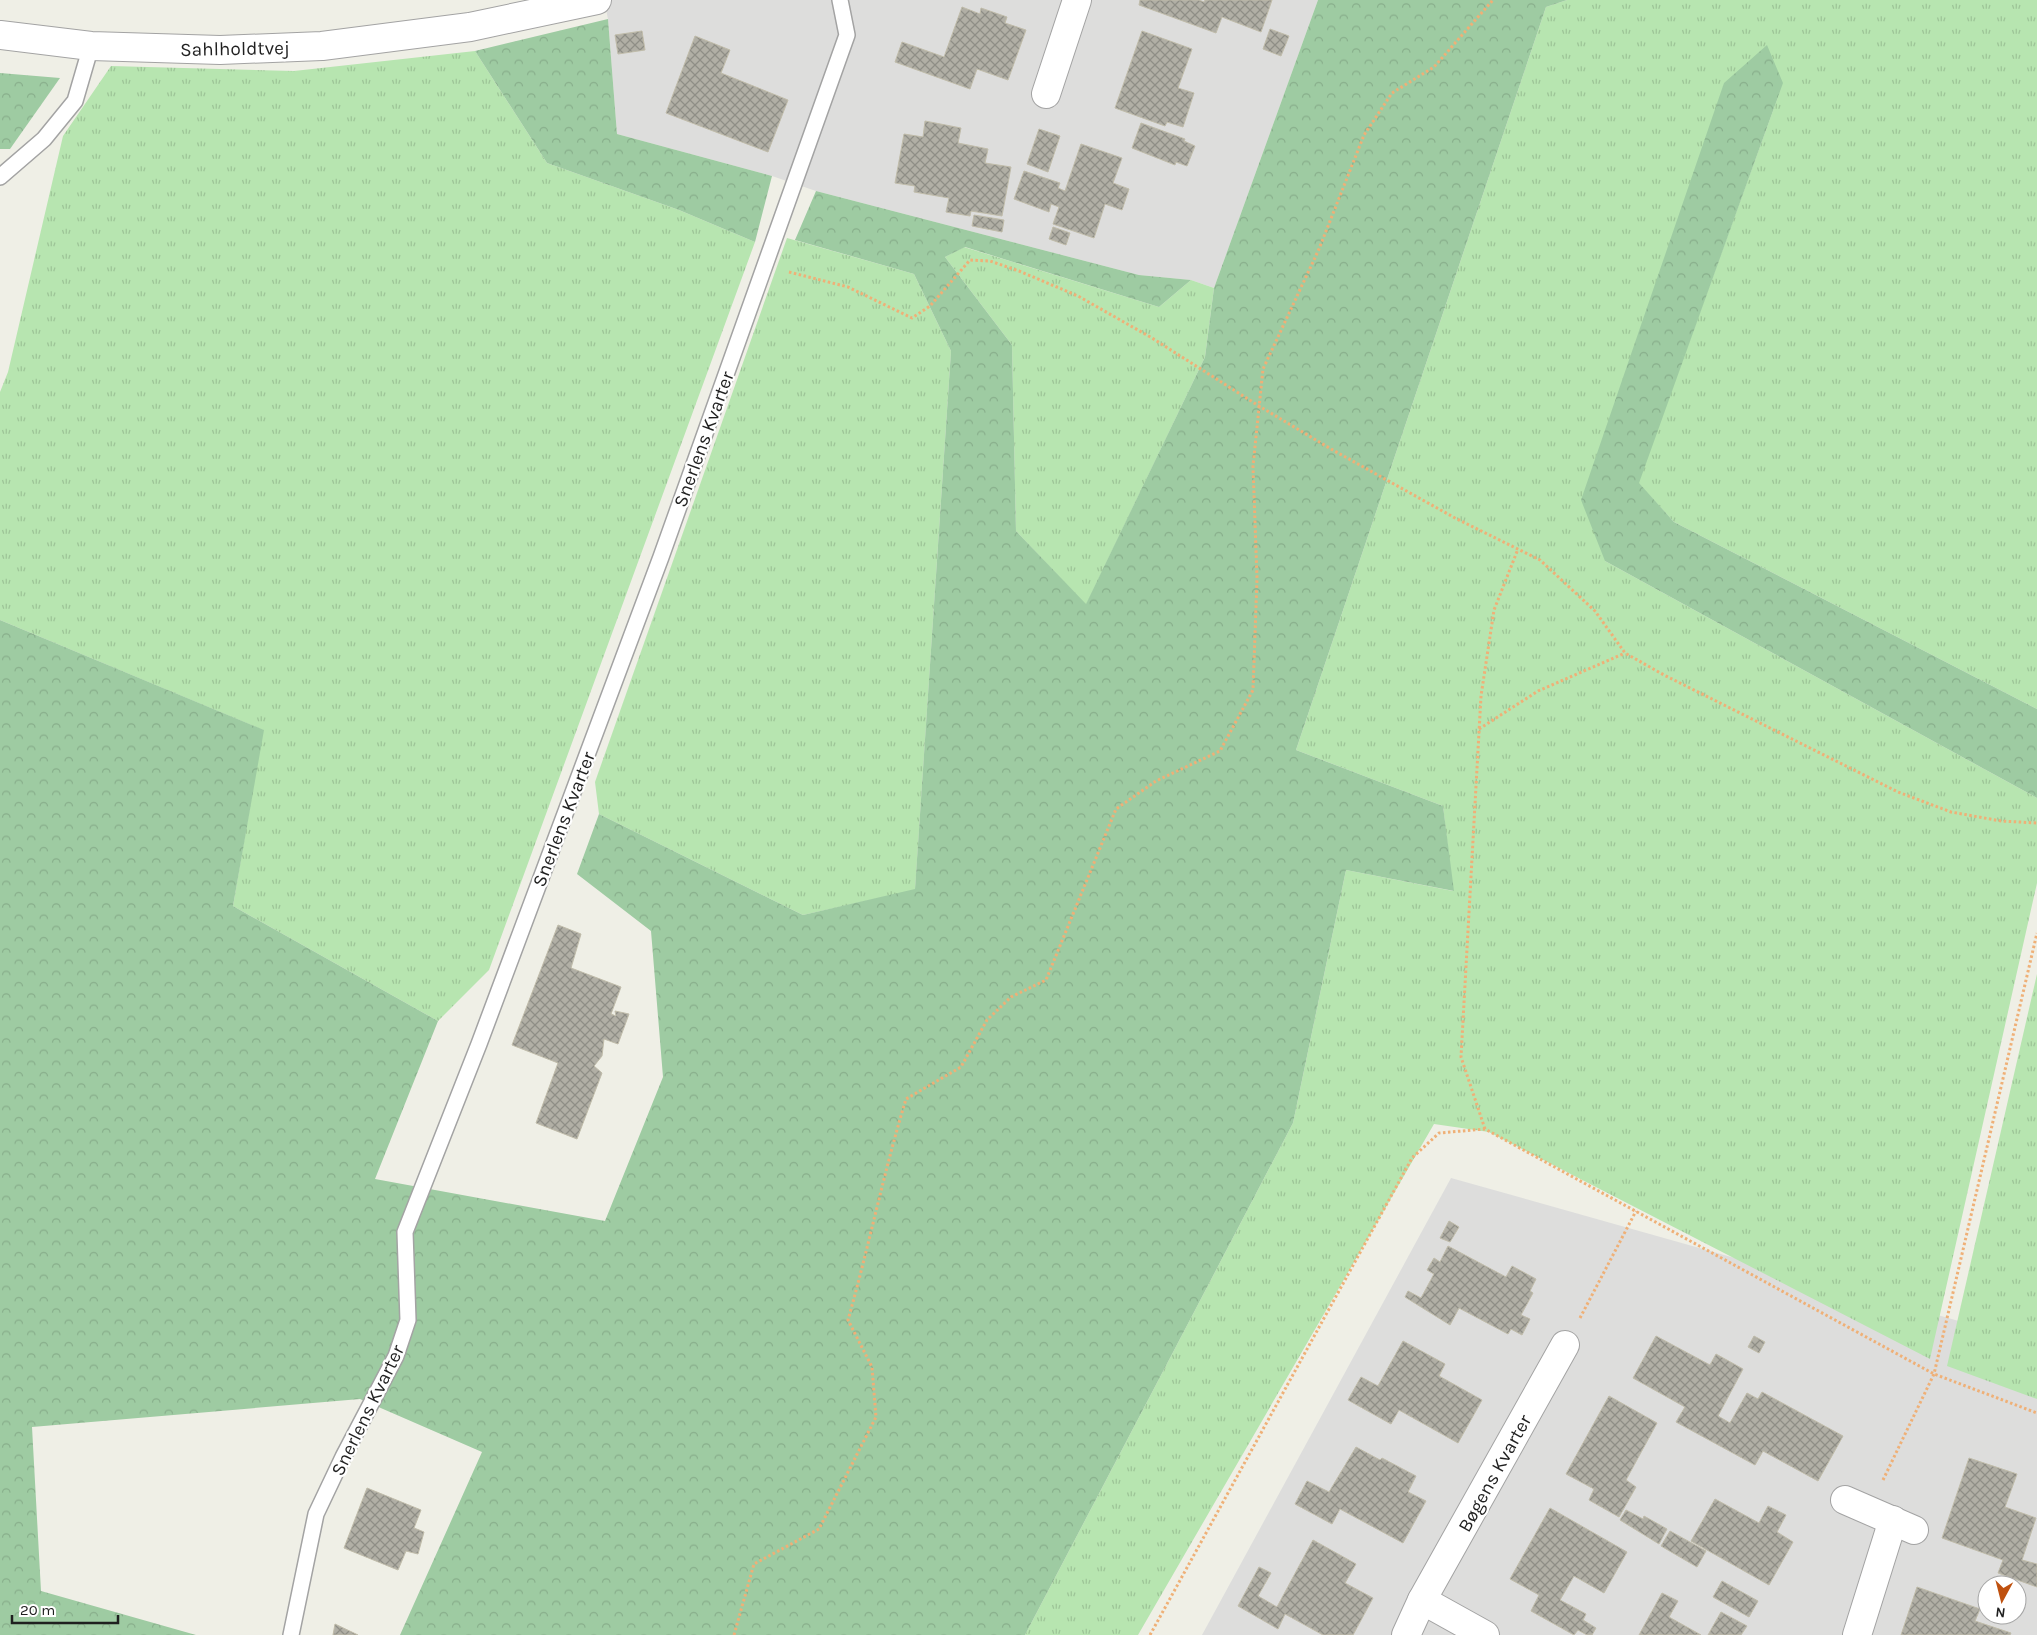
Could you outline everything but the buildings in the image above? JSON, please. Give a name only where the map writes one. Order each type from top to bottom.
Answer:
[{"type":"street","name":"Sahlholdtvej","points":[[0,35],[91,46],[220,50],[322,46],[470,27],[596,0]]},
{"type":"street","points":[[1046,94],[1077,0]]},
{"type":"street","name":"Bøgens Kvarter","points":[[1406,1635],[1422,1600],[1565,1345]]},
{"type":"street","points":[[1857,1635],[1880,1515]]},
{"type":"street","points":[[1422,1600],[1485,1635]]},
{"type":"lane","name":"Snerlens Kvarter","points":[[291,1635],[316,1514],[396,1356],[408,1320],[405,1232],[478,1044],[661,557],[847,35],[840,0]]},
{"type":"lane","points":[[0,177],[44,139],[75,101],[91,46]]},
{"type":"path","points":[[734,1635],[754,1564],[819,1528],[876,1417],[872,1367],[848,1320],[906,1098],[960,1067],[987,1020],[1011,997],[1046,980],[1116,809],[1156,780],[1220,751],[1253,690],[1257,578],[1253,466],[1263,369],[1319,249],[1364,135],[1392,93],[1434,67],[1493,0]]},
{"type":"path","points":[[764,267],[826,280],[848,287],[912,318],[930,306],[970,260],[990,262],[1019,271],[1078,296],[1152,338],[1259,406],[1455,518],[1540,560],[1595,611],[1625,653],[1664,675],[1898,792],[1951,812],[2000,822],[2037,823]]},
{"type":"path","points":[[1485,1130],[1461,1057],[1479,729],[1481,696],[1494,610],[1518,549]]},
{"type":"path","points":[[1479,729],[1538,690],[1625,653]]},
{"type":"path","points":[[1880,1515],[1934,1374],[2037,932]]},
{"type":"path","points":[[1150,1635],[1412,1158],[1439,1134],[1485,1130],[1934,1374],[2037,1414]]},
{"type":"path","points":[[1565,1345],[1636,1212]]},
{"type":"shaded area","points":[[604,0],[1318,0],[1214,288],[1191,280],[1139,275],[816,191],[772,176],[617,134],[608,19]]},
{"type":"shaded area","points":[[1451,1178],[2037,1343],[2037,1635],[1202,1635]]},
{"type":"green space","points":[[1318,0],[1567,0],[1546,7],[1296,750],[1443,806],[1454,891],[1346,870],[1293,1123],[1025,1635],[400,1635],[482,1452],[360,1399],[32,1427],[41,1591],[196,1635],[0,1635],[0,620],[264,730],[233,906],[438,1021],[375,1179],[605,1221],[663,1077],[651,931],[577,874],[599,814],[803,915],[915,889],[951,351],[914,274],[795,240],[816,191],[1139,275],[1191,280],[1159,307],[965,247],[945,257],[1012,345],[1016,531],[1086,604],[1205,357],[1214,288]]},
{"type":"green space","points":[[1567,0],[2037,0],[2037,709],[1674,522],[1638,483],[1783,83],[1605,561],[2037,798],[2037,883],[1930,1359],[1489,1132],[1434,1124],[1138,1635],[1025,1635],[1293,1123],[1346,870],[1453,891],[1443,806],[1296,750],[1546,7]]},
{"type":"green space","points":[[608,19],[617,134],[772,176],[755,242],[679,210],[547,163],[475,51]]},
{"type":"green space","points":[[1767,45],[1783,83],[1639,483],[1674,522],[2037,709],[2037,798],[1605,561],[1581,500],[1724,83]]},
{"type":"green space","points":[[475,51],[547,163],[679,210],[755,242],[489,970],[438,1021],[233,906],[263,730],[0,620],[0,392],[8,372],[63,136],[111,66],[294,71]]},
{"type":"green space","points":[[0,73],[60,78],[10,149],[0,149]]},
{"type":"green space","points":[[787,238],[914,274],[951,351],[915,890],[803,915],[599,814],[595,782]]},
{"type":"green space","points":[[964,247],[1159,307],[1191,280],[1214,288],[1205,357],[1086,605],[1016,531],[1012,345],[945,257]]},
{"type":"green space","points":[[2037,974],[2037,1399],[1947,1366]]}]
